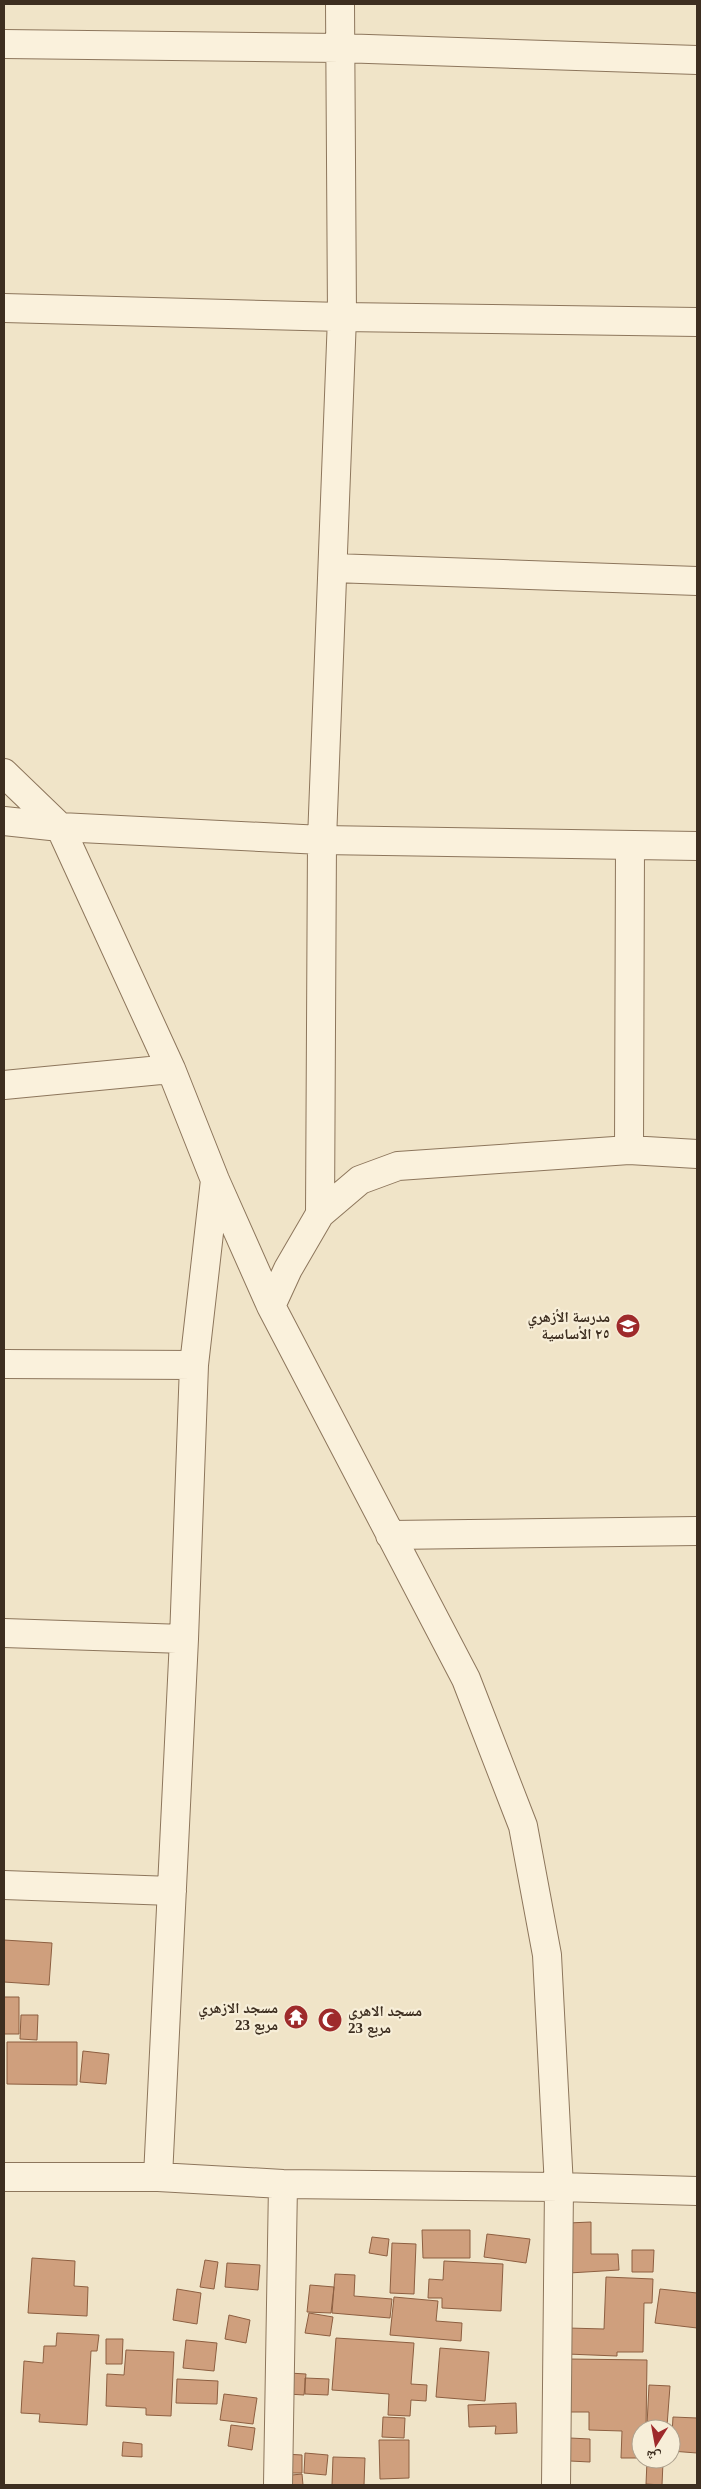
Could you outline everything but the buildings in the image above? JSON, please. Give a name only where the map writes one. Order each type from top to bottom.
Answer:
[{"type":"street","points":[[320,1214],[322,840],[334,568],[342,317],[340,4]]},
{"type":"street","points":[[4,44],[340,48],[697,60]]},
{"type":"street","points":[[4,308],[342,317],[697,322]]},
{"type":"street","points":[[334,568],[697,581]]},
{"type":"street","points":[[4,773],[60,827],[171,1069],[214,1180],[271,1306],[466,1679],[523,1826],[547,1955],[559,2187],[556,2485]]},
{"type":"street","points":[[4,820],[60,827],[322,840],[697,846]]},
{"type":"street","points":[[629,1150],[630,845]]},
{"type":"street","points":[[4,1085],[171,1069]]},
{"type":"street","points":[[271,1306],[288,1269],[320,1214],[360,1180],[398,1166],[629,1150],[697,1154]]},
{"type":"street","points":[[158,2177],[184,1639],[194,1365],[214,1180]]},
{"type":"street","points":[[4,1364],[194,1365]]},
{"type":"street","points":[[390,1535],[697,1531]]},
{"type":"street","points":[[4,1633],[184,1639]]},
{"type":"street","points":[[4,1885],[172,1891]]},
{"type":"street","points":[[4,2177],[158,2177],[283,2184],[559,2187],[697,2192]]},
{"type":"street","points":[[278,2485],[283,2184]]},
{"type":"place","name":"مدرسة الأزهري ٢٥ الأساسية","points":[[628,1326]]},
{"type":"place","name":"مسجد الازهري مربع 23","points":[[296,2017]]},
{"type":"place","name":"مسجد الاهري مربع 23","points":[[330,2020]]}]
